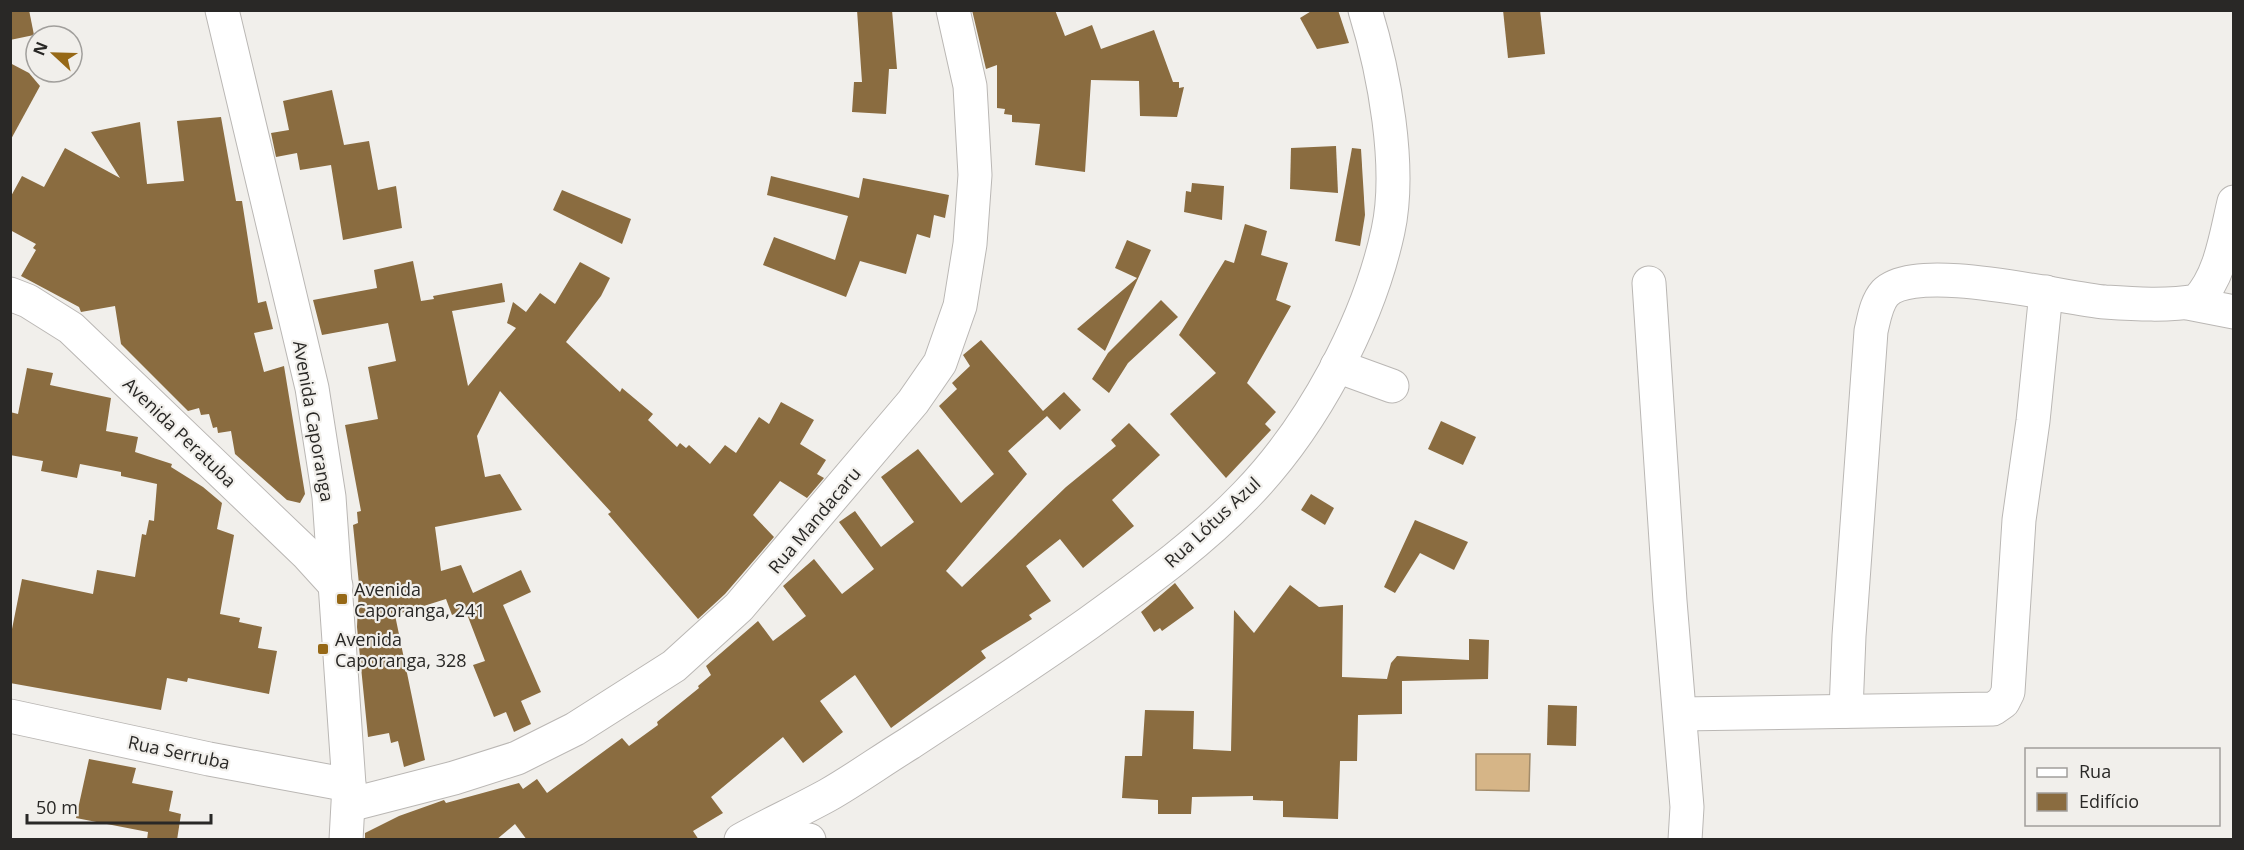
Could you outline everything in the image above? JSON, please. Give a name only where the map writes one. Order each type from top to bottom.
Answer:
[{"type":"street","name":"Avenida Caporanga","points":[[222,10],[312,388],[329,497],[349,795],[346,840]]},
{"type":"street","name":"Rua Mandacaru","points":[[349,795],[454,778],[517,758],[575,729],[674,666],[739,607],[913,402],[940,363],[960,306],[970,244],[975,175],[970,86],[953,10]]},
{"type":"street","name":"Rua Lótus Azul","points":[[742,839],[829,794],[1020,672],[1186,550],[1247,495],[1297,432],[1337,366],[1368,298],[1389,229],[1392,182],[1389,120],[1376,45],[1365,10]]},
{"type":"street","points":[[2188,303],[2197,301],[2207,290],[2224,242],[2234,202]]},
{"type":"street","points":[[1846,711],[1871,332],[1876,308],[1885,293],[1899,285],[1920,280],[1956,281],[2105,302],[2188,303],[2234,312]]},
{"type":"street","points":[[1649,283],[1688,807],[1685,840]]},
{"type":"street","points":[[1680,714],[1993,709],[2005,697],[2009,682],[2019,520],[2033,421],[2046,292]]},
{"type":"street","name":"Avenida Peratuba","points":[[10,294],[28,301],[71,328],[306,553],[336,586]]},
{"type":"street","points":[[1337,366],[1392,386]]},
{"type":"street","name":"Rua Serruba","points":[[10,716],[219,761],[349,795]]},
{"type":"street","points":[[742,839],[808,840]]},
{"type":"shaded area","points":[[1476,754],[1530,754],[1529,791],[1476,790]]},
{"type":"building","points":[[10,10],[29,10],[32,24],[24,24],[24,37],[10,40]]},
{"type":"building","points":[[857,10],[892,10],[897,69],[889,69],[886,114],[852,112],[854,82],[862,82]]},
{"type":"building","points":[[972,10],[1055,10],[1065,36],[1092,25],[1101,49],[1154,30],[1173,82],[1179,82],[1179,88],[1184,87],[1177,117],[1140,116],[1139,81],[1091,80],[1085,172],[1035,165],[1040,124],[1012,122],[1012,115],[1004,114],[1005,109],[997,108],[997,65],[986,69]]},
{"type":"building","points":[[1313,10],[1338,10],[1349,43],[1317,49],[1300,18]]},
{"type":"building","points":[[1503,10],[1540,10],[1545,54],[1508,58]]},
{"type":"building","points":[[10,63],[24,70],[24,84],[40,86],[10,141]]},
{"type":"building","points":[[332,90],[344,145],[369,141],[378,190],[396,186],[402,228],[343,240],[331,165],[300,170],[297,153],[276,157],[271,133],[289,130],[283,101]]},
{"type":"building","points":[[221,117],[236,201],[242,201],[258,303],[266,301],[273,329],[254,333],[264,372],[284,366],[305,494],[300,503],[287,500],[235,454],[231,431],[218,433],[217,427],[213,428],[209,414],[201,415],[199,408],[188,411],[121,344],[115,306],[81,312],[79,307],[21,276],[36,250],[33,248],[36,244],[10,230],[10,198],[22,176],[44,187],[65,148],[120,178],[91,132],[140,122],[147,184],[184,181],[177,121]]},
{"type":"building","points":[[1336,146],[1338,193],[1290,189],[1291,148]]},
{"type":"building","points":[[1352,148],[1361,149],[1365,215],[1360,246],[1335,241]]},
{"type":"building","points":[[771,176],[859,198],[863,178],[949,195],[945,218],[934,215],[930,238],[917,234],[906,274],[860,261],[846,297],[763,265],[774,237],[835,260],[848,216],[767,195]]},
{"type":"building","points":[[1192,183],[1224,186],[1222,220],[1184,212],[1186,191],[1191,192]]},
{"type":"building","points":[[562,190],[631,219],[622,244],[553,210]]},
{"type":"building","points":[[1245,224],[1267,231],[1261,255],[1288,263],[1276,300],[1291,306],[1247,383],[1276,412],[1265,424],[1271,430],[1226,478],[1170,414],[1216,373],[1179,335],[1225,260],[1234,263]]},
{"type":"building","points":[[1127,240],[1151,250],[1105,351],[1077,329],[1137,278],[1115,268]]},
{"type":"building","points":[[413,261],[421,301],[434,299],[433,296],[502,283],[505,302],[452,311],[468,386],[516,328],[507,323],[513,302],[526,312],[540,293],[555,304],[580,262],[610,278],[601,296],[566,342],[620,392],[622,388],[653,414],[648,420],[677,447],[680,443],[686,448],[689,445],[710,464],[725,445],[736,453],[759,417],[769,424],[781,402],[814,420],[800,444],[826,460],[817,474],[824,478],[807,498],[780,481],[753,515],[774,537],[725,594],[698,619],[608,514],[611,512],[500,391],[477,436],[485,477],[500,474],[522,510],[435,527],[441,571],[461,565],[473,593],[521,570],[531,592],[503,605],[541,692],[521,701],[531,724],[514,732],[506,712],[494,717],[473,665],[485,661],[465,609],[452,615],[446,599],[395,615],[425,760],[404,767],[398,741],[391,743],[389,733],[368,737],[357,627],[359,584],[353,525],[358,523],[357,512],[361,511],[345,425],[378,419],[368,367],[396,361],[388,323],[322,335],[313,300],[377,288],[374,270]]},
{"type":"building","points":[[1161,300],[1178,317],[1128,363],[1109,393],[1092,379],[1108,353]]},
{"type":"building","points":[[981,340],[1043,411],[1064,392],[1081,410],[1060,430],[1047,416],[1008,451],[1027,474],[946,571],[962,587],[1066,487],[1116,446],[1111,440],[1129,423],[1160,455],[1112,500],[1134,526],[1083,568],[1060,539],[1026,566],[1051,601],[1029,615],[1032,619],[981,651],[986,658],[891,728],[855,675],[820,701],[843,732],[803,763],[783,737],[711,797],[723,813],[693,831],[699,840],[527,840],[515,824],[496,840],[365,840],[365,833],[399,816],[444,800],[446,803],[519,783],[523,789],[537,779],[547,793],[622,738],[629,746],[658,725],[657,722],[699,688],[698,686],[711,675],[706,666],[758,621],[773,641],[806,616],[783,586],[814,559],[842,594],[874,569],[839,522],[855,511],[881,547],[914,522],[881,477],[918,449],[961,503],[994,474],[939,406],[957,389],[952,383],[970,366],[963,355]]},
{"type":"building","points":[[27,368],[53,373],[50,385],[111,398],[106,431],[138,437],[135,452],[172,464],[171,467],[203,487],[222,503],[217,529],[234,535],[220,614],[240,618],[239,622],[262,627],[258,648],[277,651],[269,694],[188,678],[187,682],[167,678],[161,710],[10,683],[10,639],[22,579],[93,594],[97,570],[135,577],[142,534],[146,535],[149,520],[154,521],[157,484],[121,476],[121,472],[80,464],[77,478],[41,471],[43,461],[10,455],[10,412],[18,414]]},
{"type":"building","points":[[1441,421],[1476,437],[1463,465],[1428,449]]},
{"type":"building","points":[[1311,494],[1334,508],[1325,525],[1301,510]]},
{"type":"building","points":[[1415,520],[1468,542],[1454,570],[1420,553],[1395,593],[1384,587]]},
{"type":"building","points":[[1175,583],[1194,608],[1162,631],[1160,628],[1154,632],[1141,612]]},
{"type":"building","points":[[1290,585],[1319,607],[1343,605],[1342,677],[1387,679],[1391,663],[1397,656],[1469,660],[1469,639],[1489,640],[1488,679],[1402,681],[1402,714],[1358,715],[1357,761],[1340,761],[1338,819],[1283,817],[1283,801],[1253,800],[1253,796],[1192,797],[1191,814],[1158,814],[1158,800],[1122,798],[1125,756],[1142,756],[1145,710],[1194,711],[1193,749],[1231,751],[1234,610],[1254,633]]},
{"type":"building","points":[[1548,705],[1577,706],[1576,746],[1547,745]]},
{"type":"building","points":[[89,759],[136,768],[132,783],[173,791],[169,811],[181,814],[177,840],[147,840],[148,832],[76,818]]},
{"type":"place","name":"Avenida Caporanga, 241","points":[[342,599]]},
{"type":"place","name":"Avenida Caporanga, 328","points":[[323,649]]}]
